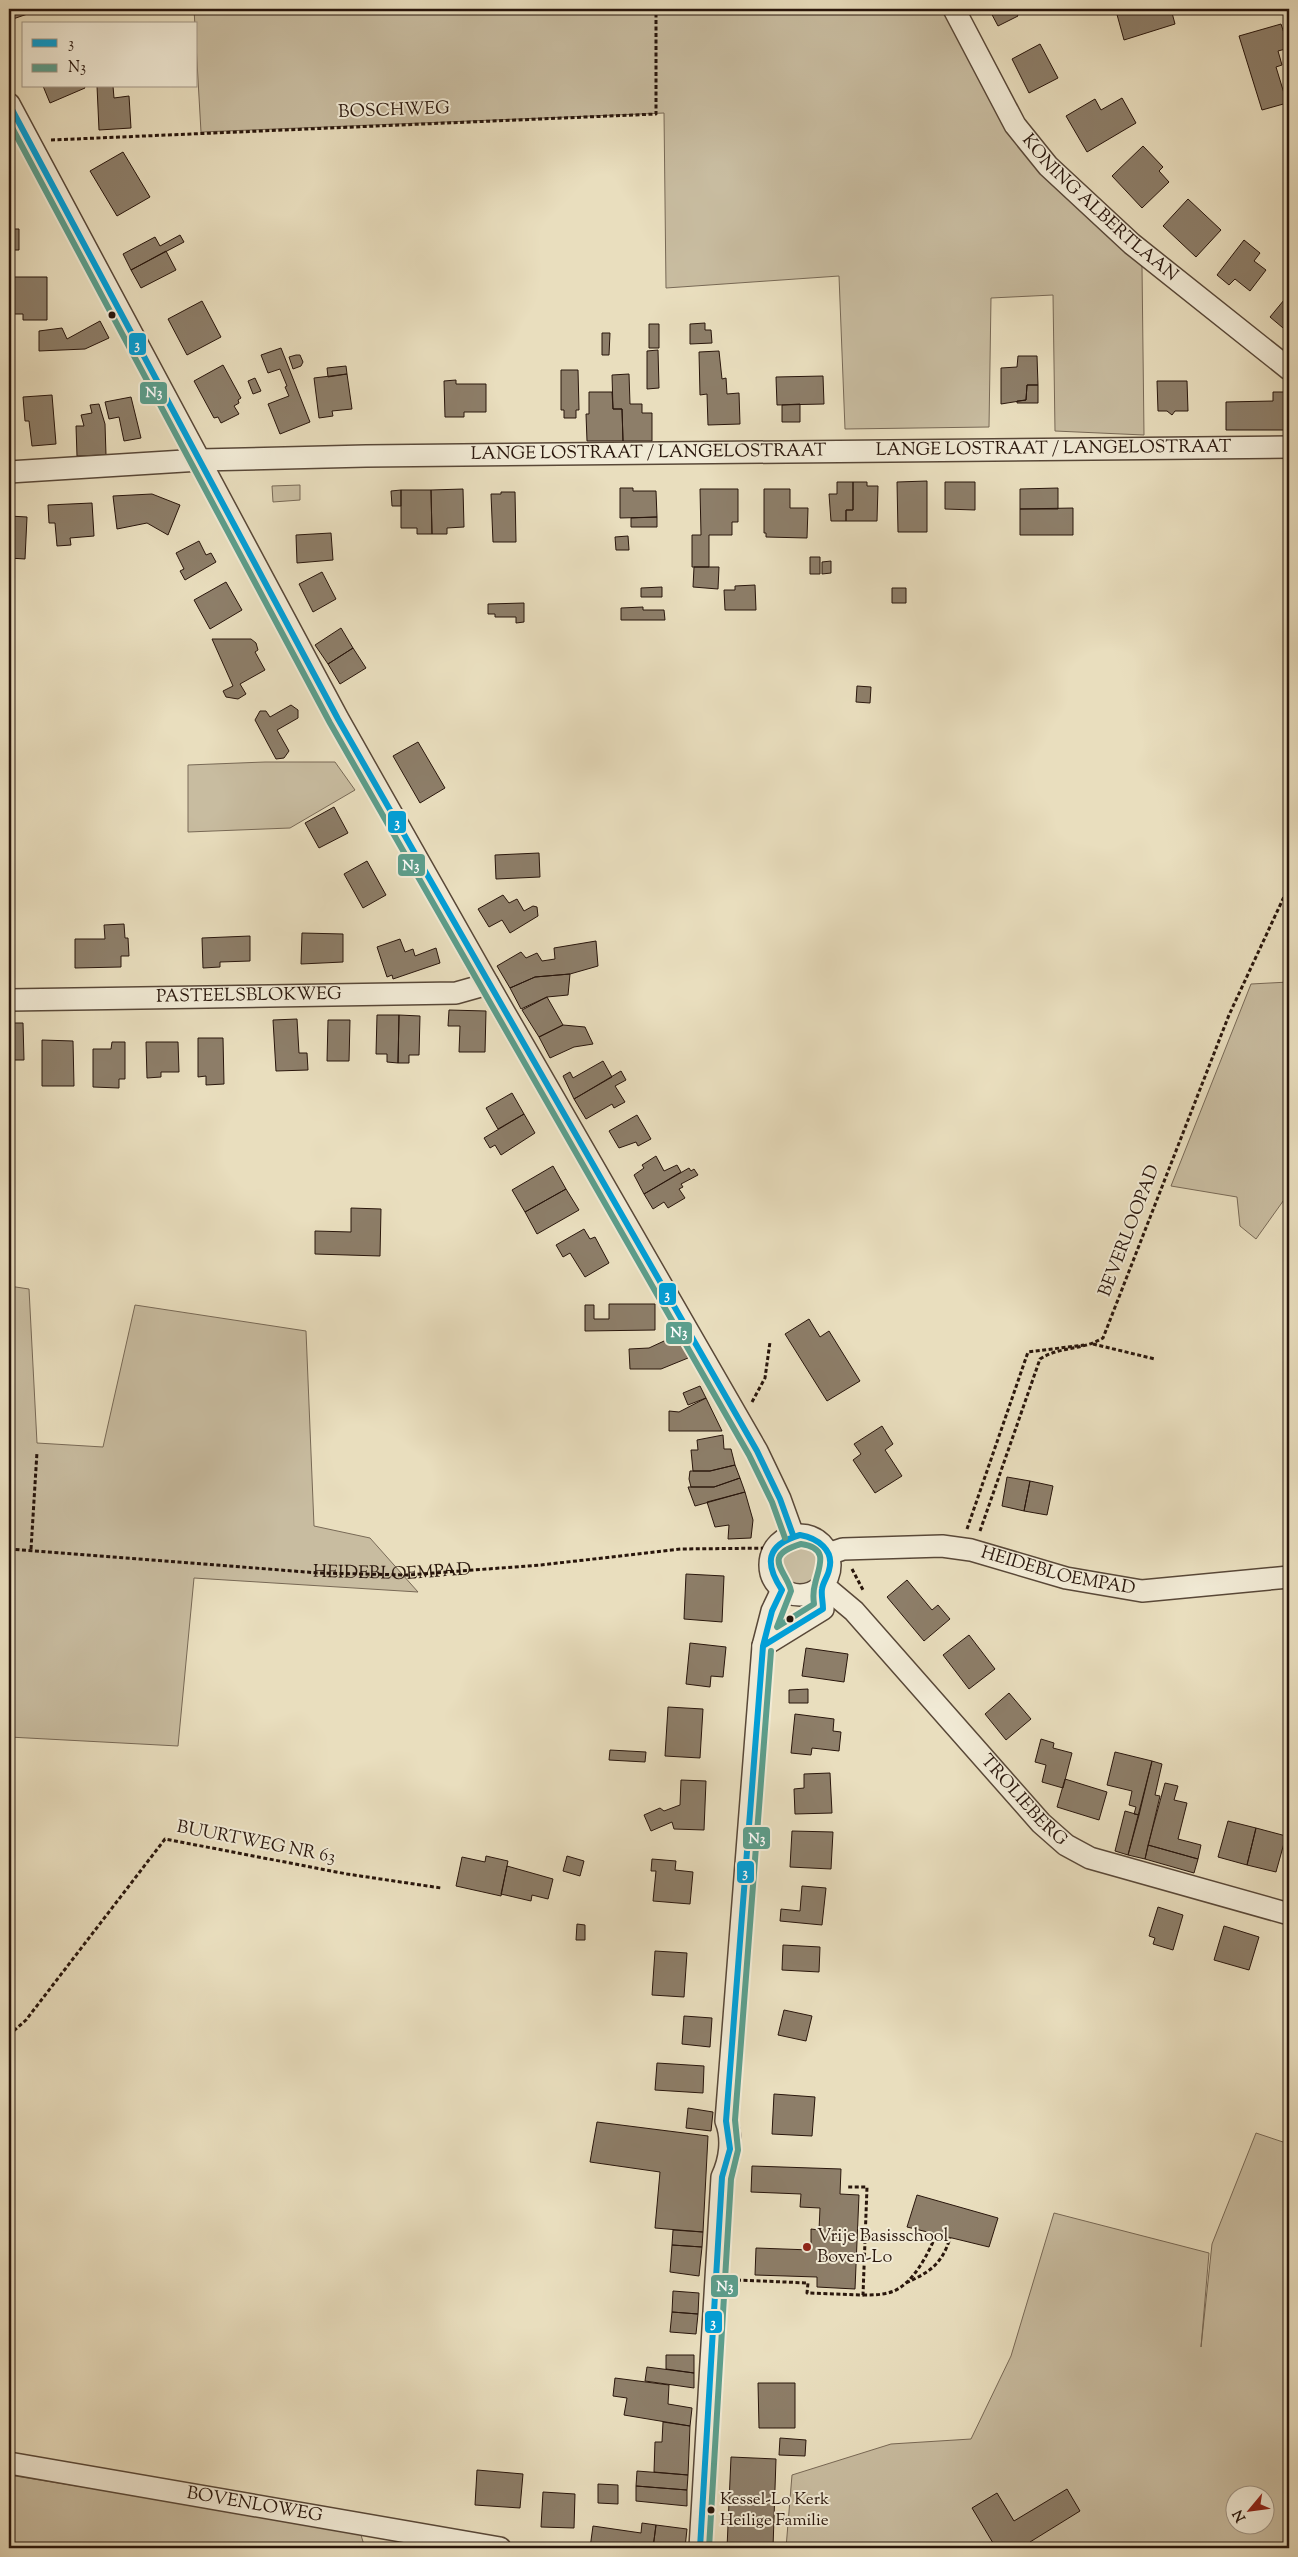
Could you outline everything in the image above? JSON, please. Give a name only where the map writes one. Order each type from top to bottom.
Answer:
[{"type":"street","name":"KONING ALBERTLAAN","points":[[954,9],[1014,125],[1048,166],[1132,244],[1289,369]]},
{"type":"street","points":[[9,104],[338,719],[737,1417],[775,1487],[793,1535]]},
{"type":"street","name":"LANGE LOSTRAAT / LANGELOSTRAAT","points":[[9,472],[200,460],[1289,447]]},
{"type":"street","name":"PASTEELSBLOKWEG","points":[[9,1000],[456,993],[488,984]]},
{"type":"street","points":[[763,1646],[823,1609],[823,1585],[830,1570],[828,1554],[823,1545],[814,1538],[804,1535],[793,1535],[774,1548],[770,1567],[772,1577],[782,1590],[794,1595],[804,1595],[814,1592],[823,1585]]},
{"type":"street","name":"HEIDEBLOEMPAD","points":[[828,1554],[843,1548],[942,1546],[966,1549],[1066,1578],[1142,1591],[1289,1577]]},
{"type":"street","name":"TROLIEBERG","points":[[823,1585],[854,1611],[1041,1824],[1066,1845],[1090,1858],[1289,1914]]},
{"type":"street","points":[[700,2548],[722,2177],[728,2166],[730,2140],[726,2120],[763,1646],[770,1617],[782,1590]]},
{"type":"street","name":"BOVENLOWEG","points":[[9,2463],[500,2548]]},
{"type":"path","name":"BOSCHWEG","points":[[28,141],[656,114],[656,9]]},
{"type":"path","name":"BEVERLOOPAD","points":[[1092,1344],[1103,1338],[1228,1014],[1289,886]]},
{"type":"path","points":[[737,1417],[754,1399],[760,1389],[768,1366],[770,1342]]},
{"type":"path","points":[[966,1549],[979,1534],[1040,1359],[1051,1352],[1092,1344]]},
{"type":"path","points":[[966,1549],[1028,1352],[1092,1344],[1155,1359]]},
{"type":"path","points":[[31,1549],[37,1452]]},
{"type":"path","name":"HEIDEBLOEMPAD","points":[[9,1549],[31,1549],[270,1570],[407,1575],[541,1565],[681,1549],[774,1548]]},
{"type":"path","name":"BUURTWEG NR 63","points":[[9,2035],[26,2020],[166,1839],[347,1874],[441,1888]]},
{"type":"path","points":[[848,2187],[867,2187],[863,2295]]},
{"type":"path","points":[[904,2285],[924,2259],[936,2235]]},
{"type":"path","points":[[731,2280],[808,2283],[807,2292],[882,2295],[927,2272],[940,2261],[950,2238]]},
{"type":"shaded area","points":[[194,9],[950,9],[1043,169],[1142,267],[1144,435],[1055,431],[1053,295],[991,298],[989,427],[845,429],[839,276],[666,288],[664,113],[201,132],[198,79],[198,22],[195,22]]},
{"type":"shaded area","points":[[300,485],[300,500],[273,502],[272,486]]},
{"type":"shaded area","points":[[335,762],[355,790],[290,828],[188,832],[188,765]]},
{"type":"shaded area","points":[[1289,982],[1289,1199],[1286,1197],[1256,1239],[1240,1226],[1237,1197],[1171,1186],[1251,984]]},
{"type":"shaded area","points":[[9,1286],[29,1289],[37,1443],[103,1447],[135,1305],[306,1331],[314,1526],[370,1538],[418,1592],[194,1578],[178,1746],[9,1737]]},
{"type":"shaded area","points":[[799,1544],[814,1550],[820,1565],[814,1580],[799,1586],[784,1580],[778,1565],[784,1550]]},
{"type":"shaded area","points":[[1256,2133],[1289,2144],[1289,2548],[786,2548],[792,2475],[891,2444],[971,2439],[1011,2356],[1054,2213],[1209,2253],[1201,2347],[1212,2244]]},
{"type":"shaded area","points":[[9,2475],[360,2532],[365,2548],[9,2548]]},
{"type":"building","points":[[9,9],[42,9],[10,20]]},
{"type":"building","points":[[989,9],[1014,9],[1018,16],[998,26]]},
{"type":"building","points":[[1123,9],[1171,9],[1175,24],[1124,40],[1116,11]]},
{"type":"building","points":[[1281,24],[1289,48],[1278,51],[1282,65],[1276,67],[1287,103],[1262,110],[1239,36]]},
{"type":"building","points":[[1040,44],[1058,78],[1029,93],[1012,59]]},
{"type":"building","points":[[44,88],[85,88],[50,103]]},
{"type":"building","points":[[97,88],[113,88],[114,98],[129,96],[131,128],[99,130]]},
{"type":"building","points":[[1122,98],[1136,123],[1087,152],[1066,116],[1095,99],[1101,110]]},
{"type":"building","points":[[1143,146],[1163,167],[1159,171],[1169,182],[1142,208],[1112,176]]},
{"type":"building","points":[[123,152],[150,197],[117,216],[90,171]]},
{"type":"building","points":[[1188,199],[1221,230],[1196,257],[1163,226]]},
{"type":"building","points":[[9,229],[19,229],[19,250],[9,250]]},
{"type":"building","points":[[180,235],[184,242],[131,270],[123,254],[155,237],[160,246]]},
{"type":"building","points":[[1244,240],[1260,253],[1254,261],[1266,270],[1250,291],[1235,279],[1229,285],[1217,275]]},
{"type":"building","points":[[166,251],[176,270],[141,288],[131,270]]},
{"type":"building","points":[[12,277],[47,277],[47,320],[23,320],[23,314],[12,314]]},
{"type":"building","points":[[1289,294],[1289,333],[1270,317]]},
{"type":"building","points":[[202,301],[221,337],[187,355],[168,319]]},
{"type":"building","points":[[100,321],[109,338],[85,349],[39,351],[39,331],[62,328],[67,339]]},
{"type":"building","points":[[705,323],[705,330],[711,330],[712,343],[690,344],[690,324]]},
{"type":"building","points":[[649,324],[659,324],[659,348],[649,348]]},
{"type":"building","points":[[602,333],[610,333],[609,355],[602,355]]},
{"type":"building","points":[[281,348],[310,422],[280,434],[268,404],[289,396],[285,387],[287,386],[280,369],[268,373],[261,355]]},
{"type":"building","points":[[658,350],[659,388],[647,389],[647,351]]},
{"type":"building","points":[[719,351],[722,379],[726,378],[727,394],[739,393],[740,424],[708,425],[707,394],[700,395],[699,352]]},
{"type":"building","points":[[300,355],[303,362],[301,366],[293,369],[289,357]]},
{"type":"building","points":[[1018,356],[1037,356],[1038,385],[1027,385],[1026,400],[1001,404],[1001,368],[1017,367]]},
{"type":"building","points":[[223,365],[241,398],[238,400],[239,403],[234,406],[239,414],[221,423],[218,417],[214,418],[194,381]]},
{"type":"building","points":[[346,366],[347,374],[328,377],[327,368]]},
{"type":"building","points":[[561,370],[578,370],[579,410],[576,410],[576,418],[564,418],[564,410],[561,410]]},
{"type":"building","points":[[347,374],[352,409],[332,411],[333,416],[319,418],[314,378]]},
{"type":"building","points":[[629,374],[630,404],[642,404],[642,413],[652,413],[652,441],[623,441],[622,409],[613,409],[612,375]]},
{"type":"building","points":[[823,376],[824,404],[777,405],[776,377]]},
{"type":"building","points":[[255,378],[261,391],[253,394],[248,381]]},
{"type":"building","points":[[456,380],[456,384],[486,384],[486,412],[464,412],[464,417],[445,417],[444,381]]},
{"type":"building","points":[[1157,381],[1187,381],[1188,411],[1175,411],[1172,415],[1167,411],[1158,411]]},
{"type":"building","points":[[1027,385],[1038,385],[1038,403],[1017,403],[1017,401],[1026,400]]},
{"type":"building","points":[[589,392],[612,392],[613,409],[622,409],[623,441],[587,441],[586,414],[589,414]]},
{"type":"building","points":[[1273,392],[1289,392],[1289,430],[1226,430],[1226,402],[1273,401]]},
{"type":"building","points":[[52,395],[56,444],[32,446],[29,421],[25,421],[23,397]]},
{"type":"building","points":[[131,397],[141,438],[124,441],[119,417],[109,419],[105,402]]},
{"type":"building","points":[[99,404],[105,424],[106,455],[77,456],[76,426],[84,426],[81,415],[92,413],[90,405]]},
{"type":"building","points":[[800,404],[800,422],[782,422],[782,405]]},
{"type":"building","points":[[927,481],[927,532],[898,532],[897,482]]},
{"type":"building","points":[[837,482],[853,482],[853,510],[846,510],[846,521],[831,521],[829,494],[837,494]]},
{"type":"building","points":[[853,482],[867,482],[867,486],[878,486],[877,521],[846,521],[846,510],[853,510]]},
{"type":"building","points":[[945,482],[975,482],[975,510],[945,509]]},
{"type":"building","points":[[620,488],[633,488],[633,491],[656,491],[657,517],[620,518]]},
{"type":"building","points":[[1058,488],[1058,509],[1020,509],[1020,489]]},
{"type":"building","points":[[463,489],[464,527],[447,528],[447,534],[432,534],[431,490]]},
{"type":"building","points":[[700,489],[738,489],[738,522],[732,522],[732,535],[709,535],[709,567],[692,567],[692,535],[701,535]]},
{"type":"building","points":[[764,489],[790,489],[790,508],[808,508],[807,538],[766,537],[766,533],[764,533]]},
{"type":"building","points":[[401,490],[431,490],[432,534],[417,534],[417,528],[401,528]]},
{"type":"building","points":[[401,490],[401,506],[392,506],[391,491]]},
{"type":"building","points":[[501,492],[515,492],[516,542],[493,542],[491,494],[501,494]]},
{"type":"building","points":[[152,494],[180,505],[168,535],[147,523],[117,529],[113,496]]},
{"type":"building","points":[[92,503],[94,536],[70,538],[71,545],[57,546],[55,523],[49,523],[48,505]]},
{"type":"building","points":[[1073,508],[1073,535],[1020,535],[1020,509]]},
{"type":"building","points":[[9,516],[27,517],[25,559],[9,558]]},
{"type":"building","points":[[657,517],[657,527],[631,527],[631,518]]},
{"type":"building","points":[[331,533],[333,560],[297,563],[296,535]]},
{"type":"building","points":[[628,536],[629,550],[616,550],[615,537]]},
{"type":"building","points":[[199,541],[206,555],[211,553],[216,562],[185,580],[180,571],[184,569],[176,553]]},
{"type":"building","points":[[810,557],[820,557],[820,574],[810,574]]},
{"type":"building","points":[[831,561],[831,573],[822,574],[822,562]]},
{"type":"building","points":[[694,567],[719,567],[718,589],[693,587]]},
{"type":"building","points":[[322,572],[336,599],[313,612],[299,584]]},
{"type":"building","points":[[226,582],[242,610],[210,629],[194,600]]},
{"type":"building","points":[[755,585],[756,610],[725,610],[724,590],[735,590],[735,586]]},
{"type":"building","points":[[662,587],[662,597],[641,597],[641,588]]},
{"type":"building","points":[[892,588],[906,588],[906,603],[892,603]]},
{"type":"building","points":[[524,603],[524,622],[516,623],[516,617],[495,617],[495,614],[488,614],[488,604]]},
{"type":"building","points":[[643,607],[643,610],[664,610],[665,620],[621,620],[621,608]]},
{"type":"building","points":[[341,628],[353,648],[328,664],[315,645]]},
{"type":"building","points":[[212,639],[251,639],[256,643],[258,650],[255,652],[265,670],[240,684],[246,694],[238,699],[226,697],[223,691],[233,686]]},
{"type":"building","points":[[353,648],[366,668],[340,684],[328,664]]},
{"type":"building","points":[[857,686],[871,687],[870,703],[856,702]]},
{"type":"building","points":[[291,705],[298,710],[298,718],[277,730],[289,751],[284,758],[276,759],[255,720],[260,711],[266,711],[270,717]]},
{"type":"building","points":[[418,742],[445,788],[420,803],[393,756]]},
{"type":"building","points":[[334,807],[348,833],[319,848],[305,823]]},
{"type":"building","points":[[539,853],[540,877],[496,879],[495,855]]},
{"type":"building","points":[[367,861],[386,895],[363,908],[344,874]]},
{"type":"building","points":[[503,895],[509,903],[517,899],[524,911],[533,906],[537,907],[538,916],[510,933],[502,920],[489,927],[478,909]]},
{"type":"building","points":[[124,924],[125,938],[128,938],[129,956],[121,956],[121,967],[75,968],[75,939],[105,939],[104,925]]},
{"type":"building","points":[[302,933],[343,934],[343,962],[301,964]]},
{"type":"building","points":[[250,936],[250,961],[220,962],[220,967],[203,968],[202,938]]},
{"type":"building","points":[[400,939],[405,952],[413,949],[415,956],[436,948],[440,963],[393,979],[392,975],[387,977],[377,947]]},
{"type":"building","points":[[596,941],[598,966],[570,974],[535,977],[510,988],[497,966],[521,952],[526,958],[537,953],[542,961],[555,959],[554,948]]},
{"type":"building","points":[[570,974],[568,995],[547,997],[521,1009],[510,988],[535,977]]},
{"type":"building","points":[[547,997],[563,1025],[539,1037],[522,1010]]},
{"type":"building","points":[[449,1010],[486,1011],[485,1052],[459,1052],[460,1026],[448,1026]]},
{"type":"building","points":[[377,1015],[399,1015],[398,1063],[387,1062],[387,1054],[376,1054]]},
{"type":"building","points":[[399,1015],[420,1016],[419,1055],[409,1055],[409,1063],[398,1063]]},
{"type":"building","points":[[297,1019],[299,1053],[307,1053],[308,1070],[276,1071],[273,1020]]},
{"type":"building","points":[[328,1020],[350,1020],[349,1061],[327,1061]]},
{"type":"building","points":[[9,1023],[23,1023],[24,1060],[9,1060]]},
{"type":"building","points":[[563,1025],[585,1027],[593,1044],[574,1047],[550,1058],[539,1037]]},
{"type":"building","points":[[198,1038],[223,1038],[224,1084],[206,1085],[206,1076],[198,1077]]},
{"type":"building","points":[[42,1040],[73,1041],[74,1086],[42,1086]]},
{"type":"building","points":[[112,1042],[125,1042],[125,1079],[119,1079],[119,1088],[93,1087],[93,1049],[111,1049]]},
{"type":"building","points":[[146,1042],[178,1042],[179,1072],[161,1072],[161,1077],[147,1078]]},
{"type":"building","points":[[603,1061],[612,1077],[574,1099],[563,1076],[570,1072],[573,1078]]},
{"type":"building","points":[[621,1071],[626,1080],[615,1086],[625,1102],[614,1108],[612,1104],[586,1119],[574,1099]]},
{"type":"building","points":[[512,1093],[524,1114],[498,1129],[486,1108]]},
{"type":"building","points":[[524,1114],[535,1133],[501,1155],[495,1145],[490,1148],[484,1138]]},
{"type":"building","points":[[637,1115],[651,1139],[638,1146],[636,1142],[619,1148],[609,1131]]},
{"type":"building","points":[[656,1156],[664,1171],[677,1165],[681,1172],[644,1194],[634,1175],[644,1168],[642,1165]]},
{"type":"building","points":[[553,1166],[566,1189],[525,1212],[512,1190]]},
{"type":"building","points":[[689,1168],[691,1171],[694,1169],[698,1175],[681,1184],[683,1187],[679,1189],[685,1198],[668,1208],[664,1202],[653,1209],[644,1194]]},
{"type":"building","points":[[566,1189],[579,1210],[537,1234],[525,1212]]},
{"type":"building","points":[[351,1208],[381,1209],[380,1256],[315,1254],[315,1231],[351,1232]]},
{"type":"building","points":[[584,1229],[590,1239],[595,1237],[609,1263],[585,1277],[570,1253],[563,1257],[556,1245]]},
{"type":"building","points":[[609,1304],[655,1304],[655,1330],[585,1331],[585,1305],[594,1305],[594,1319],[609,1319]]},
{"type":"building","points":[[809,1319],[820,1337],[829,1331],[860,1381],[827,1401],[785,1334]]},
{"type":"building","points":[[677,1335],[688,1358],[661,1369],[630,1369],[629,1349],[649,1348]]},
{"type":"building","points":[[700,1386],[706,1398],[688,1405],[683,1393]]},
{"type":"building","points":[[706,1398],[722,1431],[669,1431],[669,1411],[679,1412]]},
{"type":"building","points":[[882,1426],[893,1444],[885,1450],[902,1476],[875,1493],[853,1460],[861,1454],[854,1444]]},
{"type":"building","points":[[723,1435],[724,1449],[731,1449],[735,1465],[710,1471],[693,1471],[691,1450],[698,1450],[697,1440]]},
{"type":"building","points":[[735,1465],[740,1478],[714,1487],[691,1487],[690,1471],[710,1471]]},
{"type":"building","points":[[1007,1477],[1030,1481],[1024,1511],[1002,1506]]},
{"type":"building","points":[[740,1478],[745,1492],[695,1506],[688,1487],[714,1487]]},
{"type":"building","points":[[1030,1481],[1053,1486],[1047,1515],[1024,1511]]},
{"type":"building","points":[[745,1492],[753,1520],[751,1538],[728,1539],[729,1525],[715,1527],[707,1502]]},
{"type":"building","points":[[686,1574],[724,1576],[722,1622],[684,1619]]},
{"type":"building","points":[[907,1580],[932,1610],[938,1605],[950,1619],[924,1641],[887,1597]]},
{"type":"building","points":[[969,1635],[995,1669],[969,1689],[943,1655]]},
{"type":"building","points":[[690,1643],[726,1647],[723,1677],[711,1676],[710,1687],[686,1684]]},
{"type":"building","points":[[806,1648],[848,1654],[844,1682],[802,1676]]},
{"type":"building","points":[[808,1689],[808,1703],[789,1703],[789,1690]]},
{"type":"building","points":[[1009,1693],[1031,1719],[1006,1740],[985,1714]]},
{"type":"building","points":[[668,1707],[703,1709],[700,1758],[665,1756]]},
{"type":"building","points":[[795,1714],[834,1719],[833,1731],[841,1732],[839,1751],[812,1748],[811,1755],[791,1753]]},
{"type":"building","points":[[1041,1739],[1054,1743],[1053,1748],[1072,1753],[1063,1788],[1042,1782],[1046,1765],[1035,1762]]},
{"type":"building","points":[[610,1750],[646,1752],[645,1762],[609,1760]]},
{"type":"building","points":[[1115,1752],[1152,1761],[1139,1815],[1134,1814],[1136,1807],[1129,1805],[1132,1791],[1107,1785]]},
{"type":"building","points":[[1152,1761],[1162,1764],[1155,1795],[1160,1796],[1145,1859],[1128,1855]]},
{"type":"building","points":[[830,1773],[832,1813],[795,1814],[794,1789],[804,1788],[804,1774]]},
{"type":"building","points":[[1065,1779],[1107,1792],[1099,1820],[1057,1807]]},
{"type":"building","points":[[681,1780],[706,1781],[704,1830],[674,1829],[672,1822],[651,1831],[644,1815],[660,1808],[664,1811],[680,1805]]},
{"type":"building","points":[[1165,1783],[1178,1786],[1174,1800],[1187,1803],[1178,1839],[1201,1845],[1198,1859],[1148,1845]]},
{"type":"building","points":[[1125,1811],[1139,1815],[1128,1855],[1115,1851]]},
{"type":"building","points":[[1228,1821],[1256,1828],[1247,1865],[1218,1857]]},
{"type":"building","points":[[1256,1828],[1286,1836],[1276,1872],[1247,1865]]},
{"type":"building","points":[[792,1831],[833,1832],[831,1869],[790,1867]]},
{"type":"building","points":[[1148,1845],[1198,1859],[1194,1873],[1145,1859]]},
{"type":"building","points":[[486,1856],[508,1861],[501,1896],[456,1886],[462,1857],[485,1862]]},
{"type":"building","points":[[567,1856],[584,1861],[580,1876],[563,1871]]},
{"type":"building","points":[[652,1859],[676,1861],[675,1870],[693,1872],[690,1904],[653,1901],[656,1871],[651,1871]]},
{"type":"building","points":[[507,1866],[553,1879],[548,1899],[532,1895],[531,1901],[501,1894]]},
{"type":"building","points":[[802,1886],[826,1888],[822,1925],[780,1921],[781,1909],[800,1911]]},
{"type":"building","points":[[1158,1907],[1183,1915],[1173,1950],[1153,1944],[1155,1938],[1149,1936]]},
{"type":"building","points":[[577,1924],[585,1925],[585,1940],[576,1940]]},
{"type":"building","points":[[1224,1926],[1259,1937],[1249,1970],[1214,1960]]},
{"type":"building","points":[[783,1945],[820,1947],[819,1972],[782,1970]]},
{"type":"building","points":[[655,1951],[687,1953],[684,1997],[652,1995]]},
{"type":"building","points":[[784,2010],[812,2016],[806,2041],[778,2035]]},
{"type":"building","points":[[684,2016],[712,2018],[710,2047],[682,2044]]},
{"type":"building","points":[[657,2063],[704,2066],[703,2093],[655,2090]]},
{"type":"building","points":[[774,2094],[815,2097],[812,2136],[772,2134]]},
{"type":"building","points":[[688,2108],[713,2112],[711,2131],[686,2128]]},
{"type":"building","points":[[597,2122],[708,2136],[703,2232],[655,2228],[660,2172],[590,2162]]},
{"type":"building","points":[[752,2166],[841,2169],[840,2194],[859,2195],[855,2289],[817,2287],[817,2277],[755,2275],[756,2248],[811,2250],[811,2229],[819,2230],[820,2208],[800,2207],[801,2194],[751,2192]]},
{"type":"building","points":[[917,2195],[998,2218],[989,2247],[907,2227]]},
{"type":"building","points":[[673,2230],[703,2232],[702,2247],[672,2245]]},
{"type":"building","points":[[672,2245],[702,2247],[699,2276],[670,2272]]},
{"type":"building","points":[[673,2291],[699,2293],[698,2314],[672,2312]]},
{"type":"building","points":[[672,2312],[698,2314],[696,2334],[670,2332]]},
{"type":"building","points":[[666,2355],[694,2355],[694,2373],[666,2369]]},
{"type":"building","points":[[647,2367],[694,2373],[694,2388],[645,2381]]},
{"type":"building","points":[[615,2378],[669,2385],[668,2404],[692,2408],[690,2426],[624,2415],[627,2398],[613,2396]]},
{"type":"building","points":[[758,2383],[795,2383],[795,2428],[759,2428]]},
{"type":"building","points":[[663,2422],[690,2426],[688,2475],[654,2472],[655,2442],[662,2442]]},
{"type":"building","points":[[780,2438],[806,2440],[805,2456],[779,2455]]},
{"type":"building","points":[[731,2457],[776,2459],[773,2548],[727,2548]]},
{"type":"building","points":[[477,2470],[523,2474],[520,2508],[475,2505]]},
{"type":"building","points":[[637,2471],[688,2475],[687,2490],[636,2486]]},
{"type":"building","points":[[598,2484],[618,2485],[618,2504],[598,2503]]},
{"type":"building","points":[[636,2486],[687,2490],[687,2506],[636,2501]]},
{"type":"building","points":[[1067,2489],[1080,2511],[1030,2542],[1034,2548],[996,2548],[972,2508],[997,2493],[1014,2521]]},
{"type":"building","points":[[543,2492],[575,2494],[574,2528],[541,2527]]},
{"type":"building","points":[[642,2523],[656,2525],[653,2548],[590,2548],[593,2526],[641,2533]]},
{"type":"building","points":[[656,2525],[687,2529],[685,2548],[653,2548]]},
{"type":"transit line","name":"3","points":[[9,104],[338,719],[757,1451],[780,1499],[793,1535]]},
{"type":"transit line","name":"N3","points":[[9,122],[330,723],[749,1455],[772,1502],[785,1538]]},
{"type":"transit line","name":"3","points":[[800,1535],[818,1542],[827,1551],[829,1557],[828,1575],[822,1589],[823,1609],[763,1646],[772,1611],[782,1590],[772,1571],[772,1556],[780,1544],[800,1535]]},
{"type":"transit line","name":"N3","points":[[801,1544],[816,1549],[819,1554],[820,1564],[814,1589],[814,1604],[777,1627],[791,1591],[779,1564],[779,1559],[789,1549],[801,1544]]},
{"type":"transit line","name":"3","points":[[700,2548],[722,2177],[730,2149],[726,2121],[763,1646]]},
{"type":"transit line","name":"N3","points":[[709,2548],[731,2179],[738,2150],[735,2120],[771,1651]]},
{"type":"place","name":"Vrije Basisschool Boven-Lo","points":[[807,2247]]},
{"type":"place","name":"Kessel-Lo Kerk Heilige Familie","points":[[711,2510]]}]
